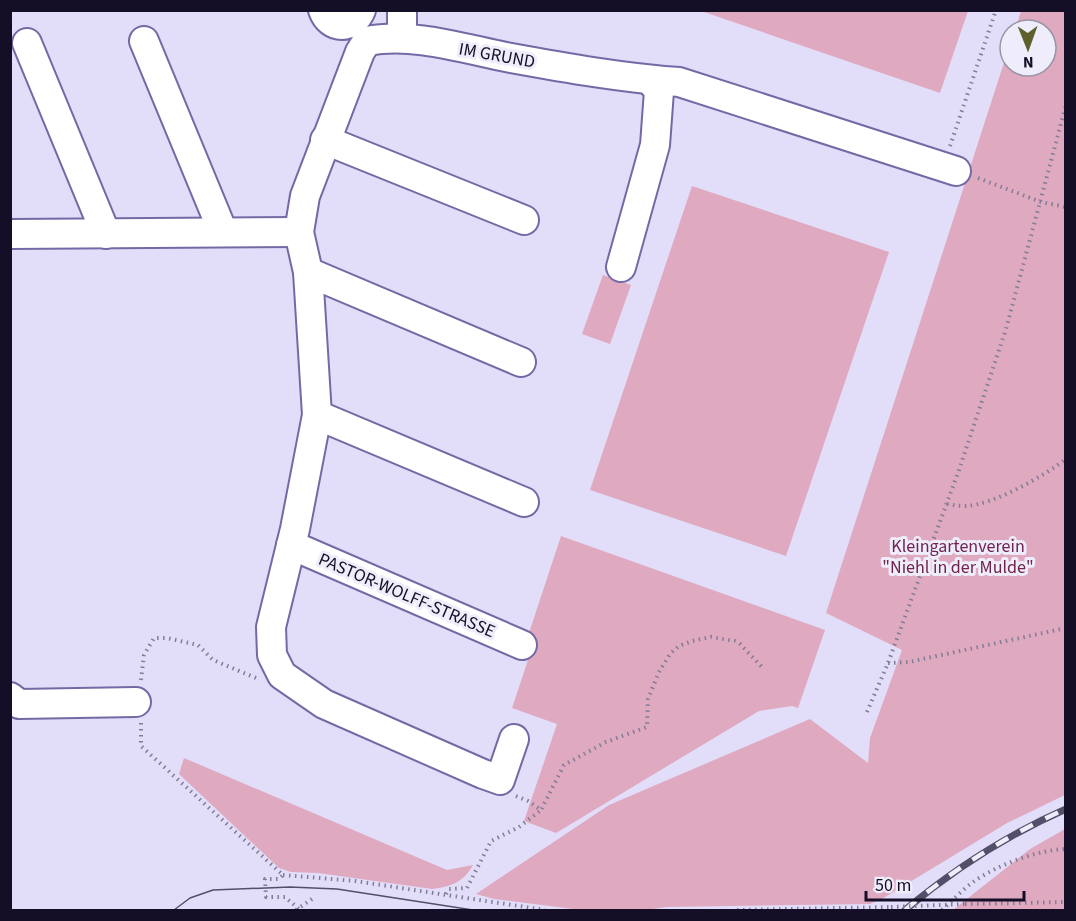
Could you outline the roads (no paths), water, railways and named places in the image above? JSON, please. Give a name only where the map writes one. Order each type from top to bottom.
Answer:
[{"type":"street","name":"IM GRUND","points":[[323,10],[326,18],[337,25],[359,25],[384,38],[402,24],[522,60],[650,80],[678,82],[949,169]]},
{"type":"street","points":[[359,25],[360,52],[305,196],[299,232],[308,272],[317,415],[291,545],[271,627],[272,655],[282,675],[324,704],[500,780],[514,739]]},
{"type":"street","points":[[144,41],[223,232]]},
{"type":"street","points":[[27,43],[106,234]]},
{"type":"street","points":[[621,267],[655,145],[658,91],[650,80]]},
{"type":"street","points":[[325,140],[524,220]]},
{"type":"street","points":[[10,234],[299,232]]},
{"type":"street","points":[[308,272],[521,362]]},
{"type":"street","points":[[317,415],[524,502]]},
{"type":"street","name":"PASTOR-WOLFF-STRASSE","points":[[291,545],[522,645]]},
{"type":"street","points":[[15,701],[139,702]]},
{"type":"tram line","points":[[174,910],[190,898],[213,890],[290,887],[337,889],[473,910]]},
{"type":"railway","points":[[905,910],[982,854],[1066,809]]},
{"type":"park label","name":"Kleingartenverein \"Niehl in der Mulde\"","points":[[958,556]]}]
